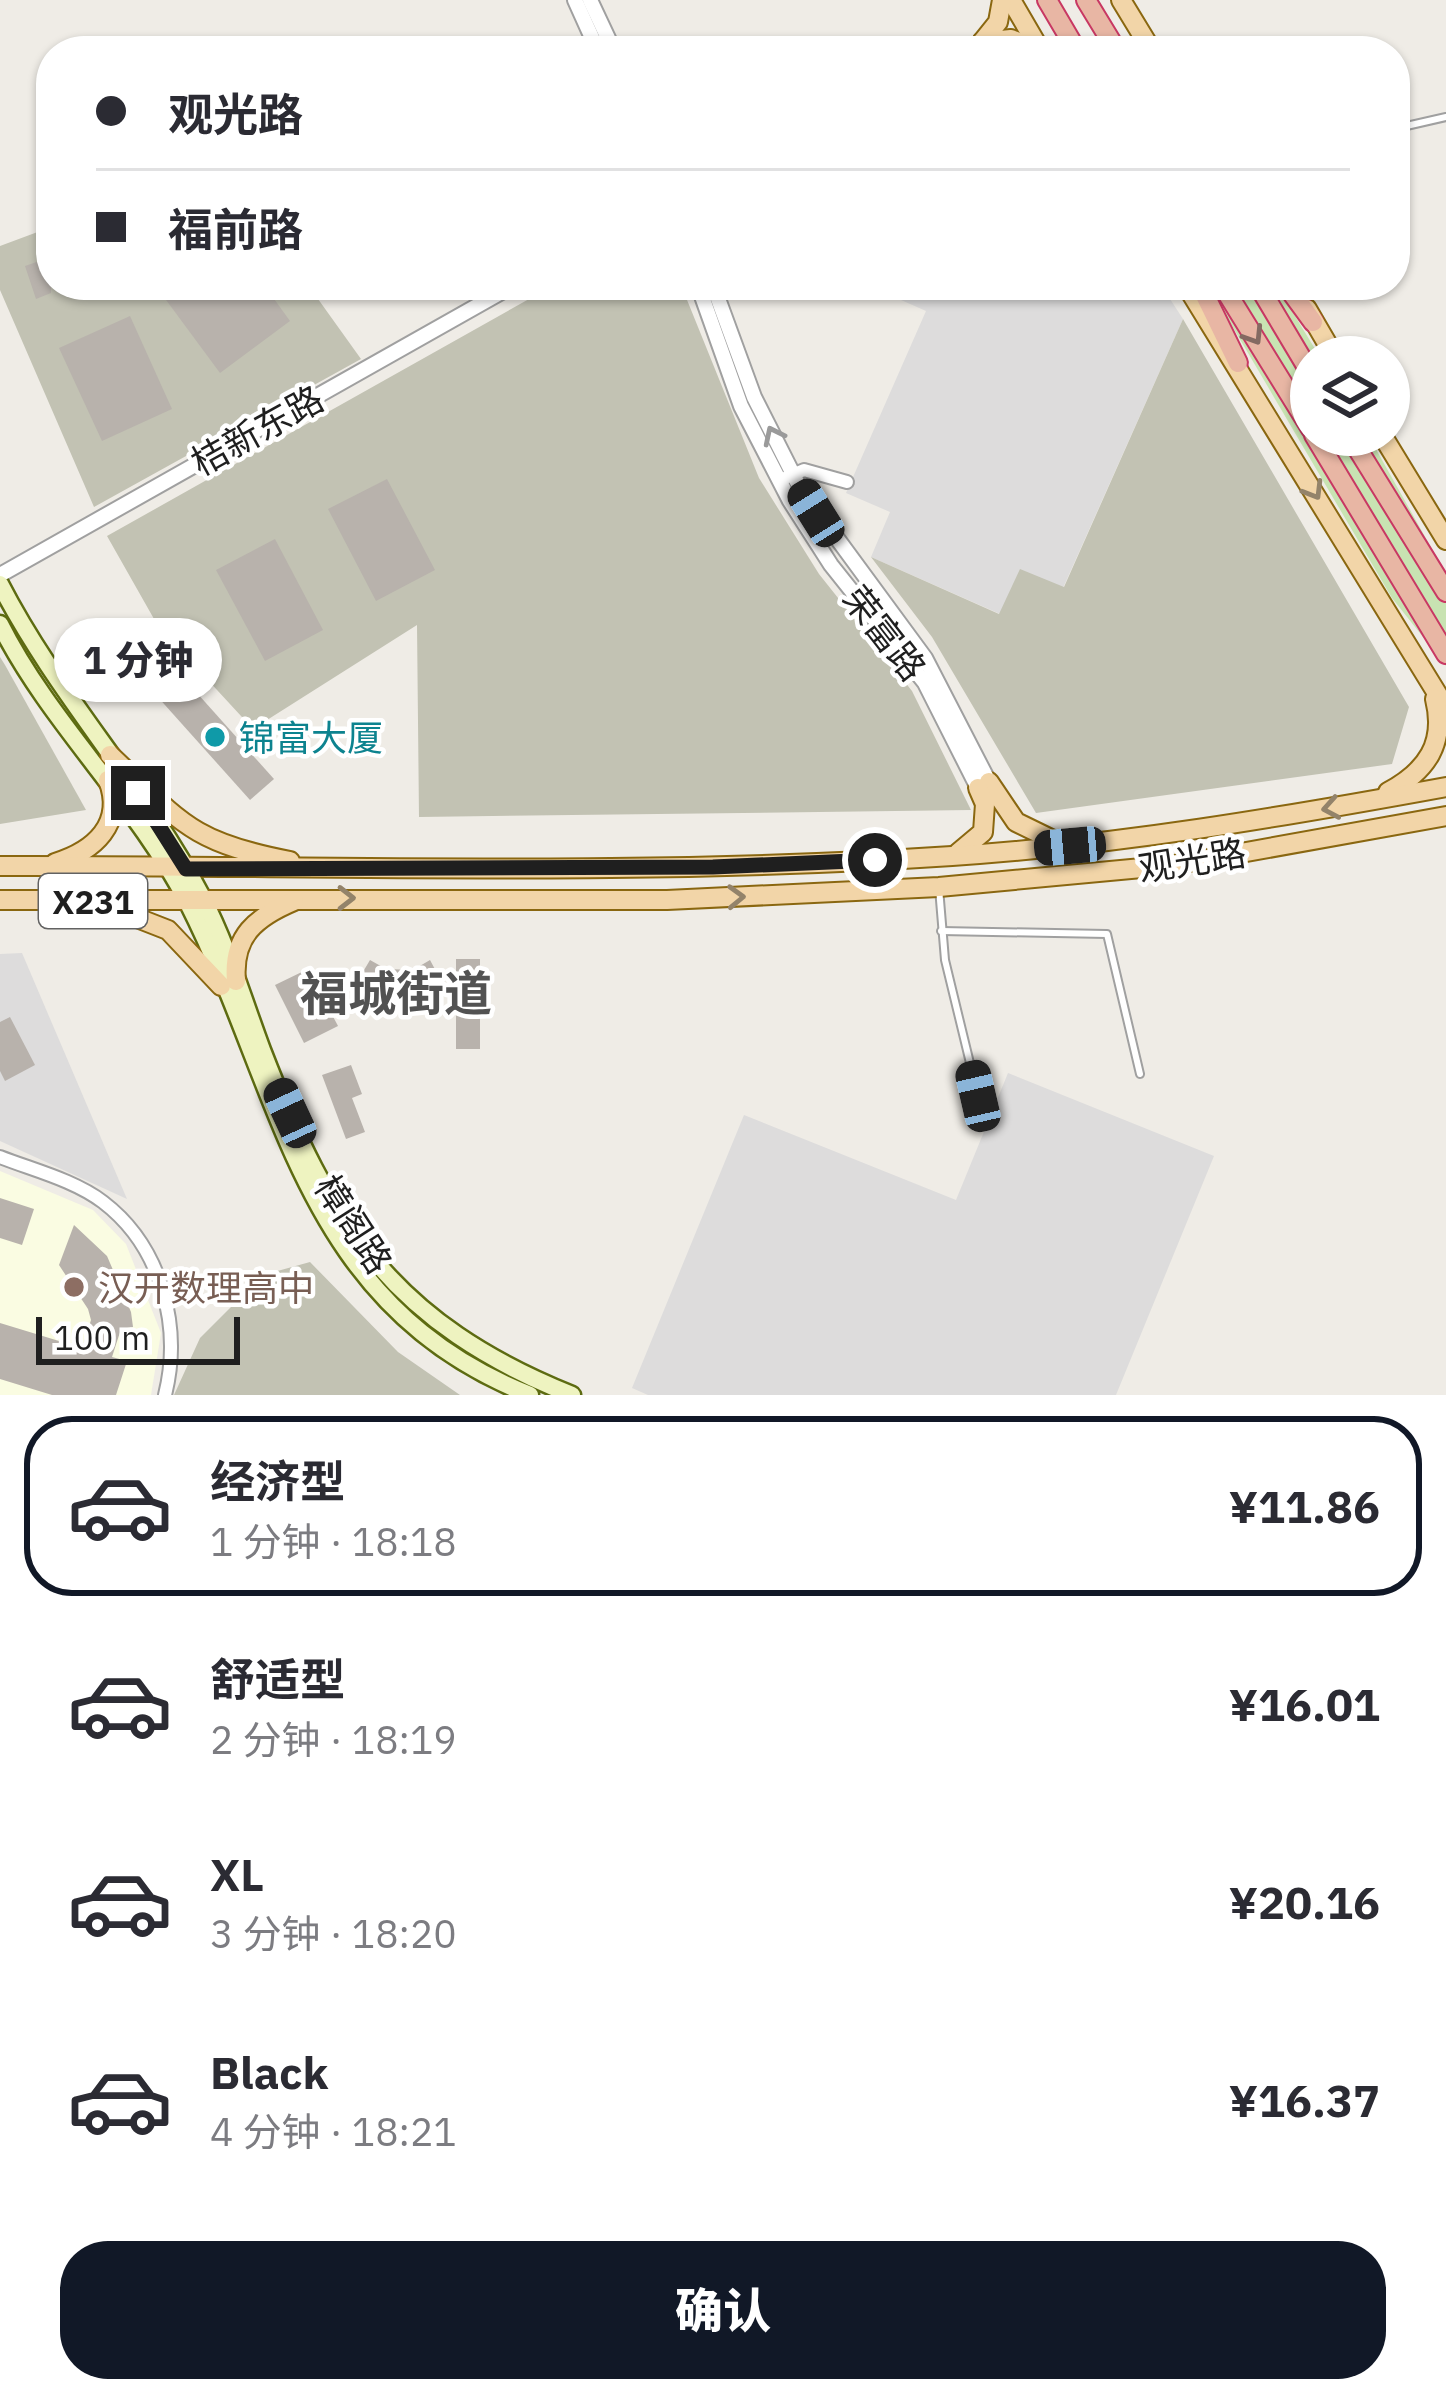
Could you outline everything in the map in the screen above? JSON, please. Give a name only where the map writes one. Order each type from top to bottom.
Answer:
[{"type":"highway","points":[[1046,0],[1068,36]]},
{"type":"highway","points":[[1086,0],[1109,36]]},
{"type":"highway","points":[[1207,300],[1238,363]]},
{"type":"highway","points":[[1231,300],[1290,394]]},
{"type":"highway","points":[[1267,300],[1290,339]]},
{"type":"highway","points":[[1299,300],[1313,322]]},
{"type":"highway","points":[[1327,456],[1446,654]]},
{"type":"highway","points":[[1362,456],[1446,592]]},
{"type":"main road","points":[[985,36],[998,22],[1007,0]]},
{"type":"main road","points":[[1007,0],[1030,36]]},
{"type":"main road","points":[[1121,0],[1143,36]]},
{"type":"main road","points":[[1196,300],[1446,708]]},
{"type":"main road","points":[[1313,322],[1322,336]]},
{"type":"main road","points":[[1395,456],[1446,540]]},
{"type":"main road","points":[[0,579],[51,675],[110,754],[176,869]]},
{"type":"main road","points":[[0,623],[176,869]]},
{"type":"main road","points":[[1371,801],[1412,778],[1434,752],[1439,716],[1430,683]]},
{"type":"main road","points":[[110,754],[208,841],[330,869]]},
{"type":"main road","points":[[46,866],[89,848],[108,828],[114,806],[108,780]]},
{"type":"main road","points":[[983,785],[1016,822],[1070,846]]},
{"type":"main road","points":[[953,856],[982,832],[986,814],[983,785]]},
{"type":"main road","name":"观光路","points":[[0,866],[713,867],[953,856],[1070,846],[1446,787]]},
{"type":"main road","name":"观光路","points":[[0,900],[667,900],[939,886],[1174,865],[1446,816]]},
{"type":"main road","name":"樟阁路","points":[[176,869],[196,901],[290,1149],[328,1223],[388,1305],[444,1350],[530,1395]]},
{"type":"main road","points":[[94,901],[169,930],[228,983],[247,929],[259,918],[303,898]]},
{"type":"main road","name":"樟阁路","points":[[228,983],[304,1143],[379,1268],[451,1335],[563,1394]]},
{"type":"street","points":[[585,5],[594,36]]},
{"type":"street","points":[[585,5],[605,36]]},
{"type":"street","name":"桔新东路","points":[[0,579],[488,300]]},
{"type":"street","name":"荣富路","points":[[703,300],[741,406],[786,478],[925,658],[983,785]]},
{"type":"street","name":"荣富路","points":[[718,300],[786,478]]},
{"type":"street","points":[[786,478],[804,470],[847,482]]},
{"type":"street","points":[[0,1157],[100,1200],[136,1238],[165,1298],[174,1331],[165,1395]]},
{"type":"lane","points":[[1410,125],[1446,117]]},
{"type":"lane","points":[[939,886],[941,931],[978,1096]]},
{"type":"lane","points":[[941,931],[1107,934],[1140,1074]]},
{"type":"shaded area","points":[[36,233],[36,300],[319,300],[361,359],[94,507],[0,290],[0,246]]},
{"type":"shaded area","points":[[527,300],[687,300],[759,478],[819,574],[912,691],[971,810],[419,817],[417,625],[253,729],[158,626],[107,536]]},
{"type":"shaded area","points":[[901,300],[1171,300],[1183,319],[1063,588],[1000,614],[871,557],[890,512],[846,493],[926,311]]},
{"type":"shaded area","points":[[1183,319],[1409,707],[1392,764],[1036,813],[932,637],[871,557],[999,614],[1020,569],[1064,587]]},
{"type":"shaded area","points":[[0,657],[5,665],[86,810],[0,824]]},
{"type":"shaded area","points":[[22,953],[127,1199],[0,1141],[0,954]]},
{"type":"shaded area","points":[[1008,1073],[1214,1156],[1116,1395],[648,1395],[632,1388],[744,1115],[956,1200]]},
{"type":"shaded area","name":"汉开数理高中","points":[[0,1171],[93,1210],[126,1244],[161,1333],[151,1395],[0,1395]]},
{"type":"shaded area","points":[[310,1262],[398,1352],[460,1395],[174,1395],[200,1338],[263,1275]]},
{"type":"green space","points":[[1217,300],[1285,300],[1307,336],[1290,336],[1290,424]]},
{"type":"green space","points":[[1309,456],[1380,456],[1446,574],[1446,666],[1392,598]]},
{"type":"building","points":[[36,262],[36,299],[25,266]]},
{"type":"building","points":[[166,300],[275,300],[290,321],[220,373]]},
{"type":"building","points":[[130,316],[172,409],[102,441],[59,348]]},
{"type":"building","points":[[387,479],[435,570],[376,601],[328,509]]},
{"type":"building","points":[[275,539],[323,630],[265,661],[216,570]]},
{"type":"building","name":"锦富大厦","points":[[180,674],[274,779],[250,800],[156,695]]},
{"type":"building","points":[[456,959],[480,959],[480,1049],[456,1049]]},
{"type":"building","points":[[370,960],[386,969],[413,970],[430,960],[445,988],[417,1003],[381,1002],[354,987]]},
{"type":"building","points":[[308,969],[338,1026],[304,1043],[275,985]]},
{"type":"building","points":[[10,1017],[35,1065],[5,1081],[0,1071],[0,1022]]},
{"type":"building","points":[[351,1065],[362,1094],[352,1098],[365,1132],[346,1139],[322,1075]]},
{"type":"building","points":[[0,1198],[34,1209],[22,1245],[0,1238]]},
{"type":"building","points":[[74,1225],[107,1256],[131,1312],[133,1327],[121,1329],[112,1357],[127,1361],[116,1395],[52,1395],[0,1379],[0,1323],[82,1348],[91,1320],[88,1309],[59,1265]]},
{"type":"place","name":"锦富大厦","points":[[215,737]]},
{"type":"place","name":"汉开数理高中","points":[[74,1287]]},
{"type":"district","name":"福城街道","points":[[396,993]]},
{"type":"route","points":[[138,793],[186,869],[713,867],[875,860]]}]
